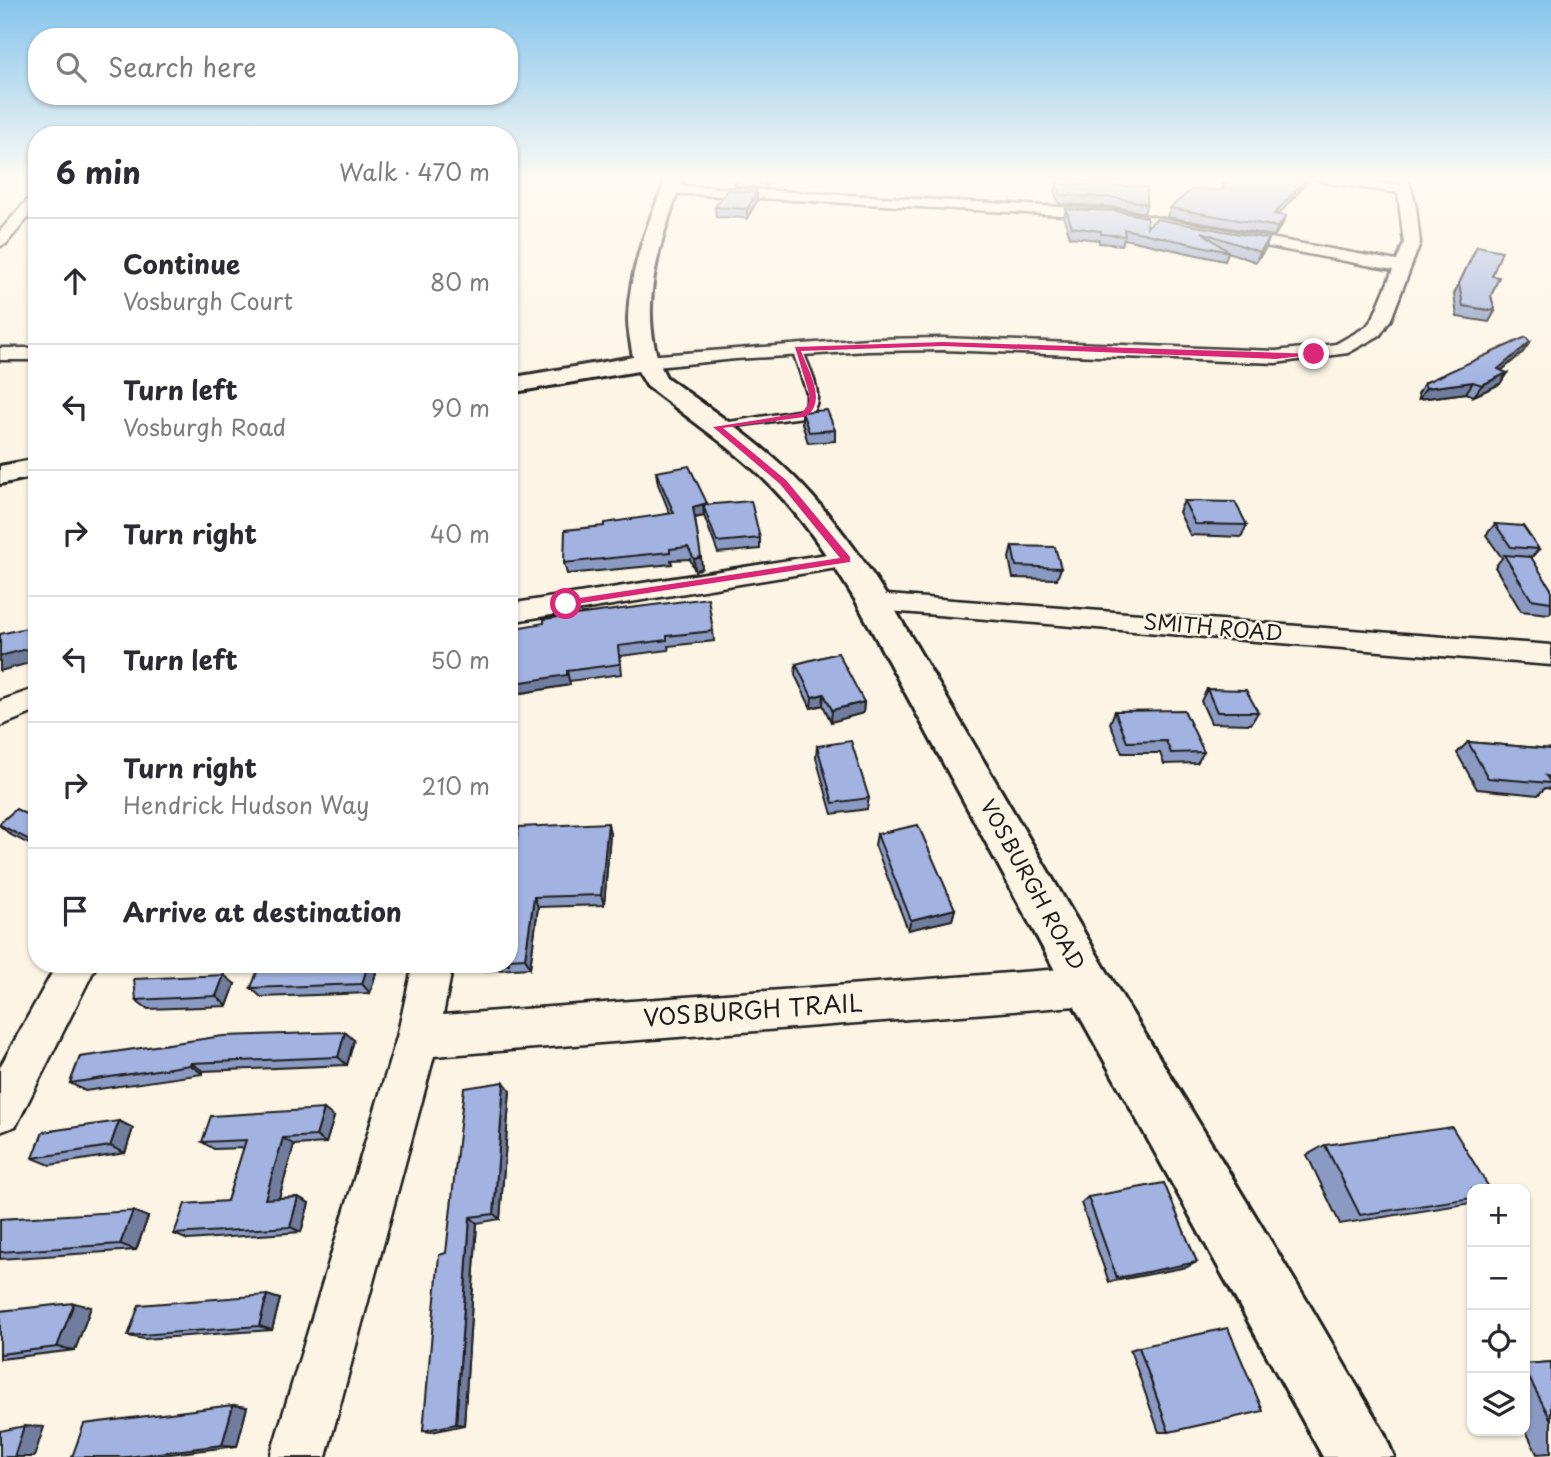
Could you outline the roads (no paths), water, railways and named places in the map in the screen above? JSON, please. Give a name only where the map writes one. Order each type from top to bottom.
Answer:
[{"type":"street","points":[[646,362],[639,320],[651,246]]},
{"type":"street","points":[[1289,246],[1403,267]]},
{"type":"street","points":[[518,384],[646,362],[797,349],[943,344],[1262,356],[1314,354],[1341,349],[1373,331],[1382,319],[1411,246]]},
{"type":"street","points":[[0,354],[28,354]]},
{"type":"street","name":"VOSBURGH ROAD","points":[[646,362],[656,381],[783,482],[846,559],[874,603],[1089,986],[1360,1457]]},
{"type":"street","points":[[0,451],[28,451]]},
{"type":"street","points":[[0,475],[28,469]]},
{"type":"street","points":[[518,612],[846,559]]},
{"type":"street","name":"SMITH ROAD","points":[[874,603],[1551,655]]},
{"type":"street","points":[[0,714],[28,703]]},
{"type":"street","points":[[0,1110],[73,973]]},
{"type":"street","points":[[298,1457],[418,1037],[431,973]]},
{"type":"street","name":"VOSBURGH TRAIL","points":[[418,1037],[1089,986]]},
{"type":"lane","points":[[717,427],[804,415],[810,410],[814,400],[797,349]]}]
